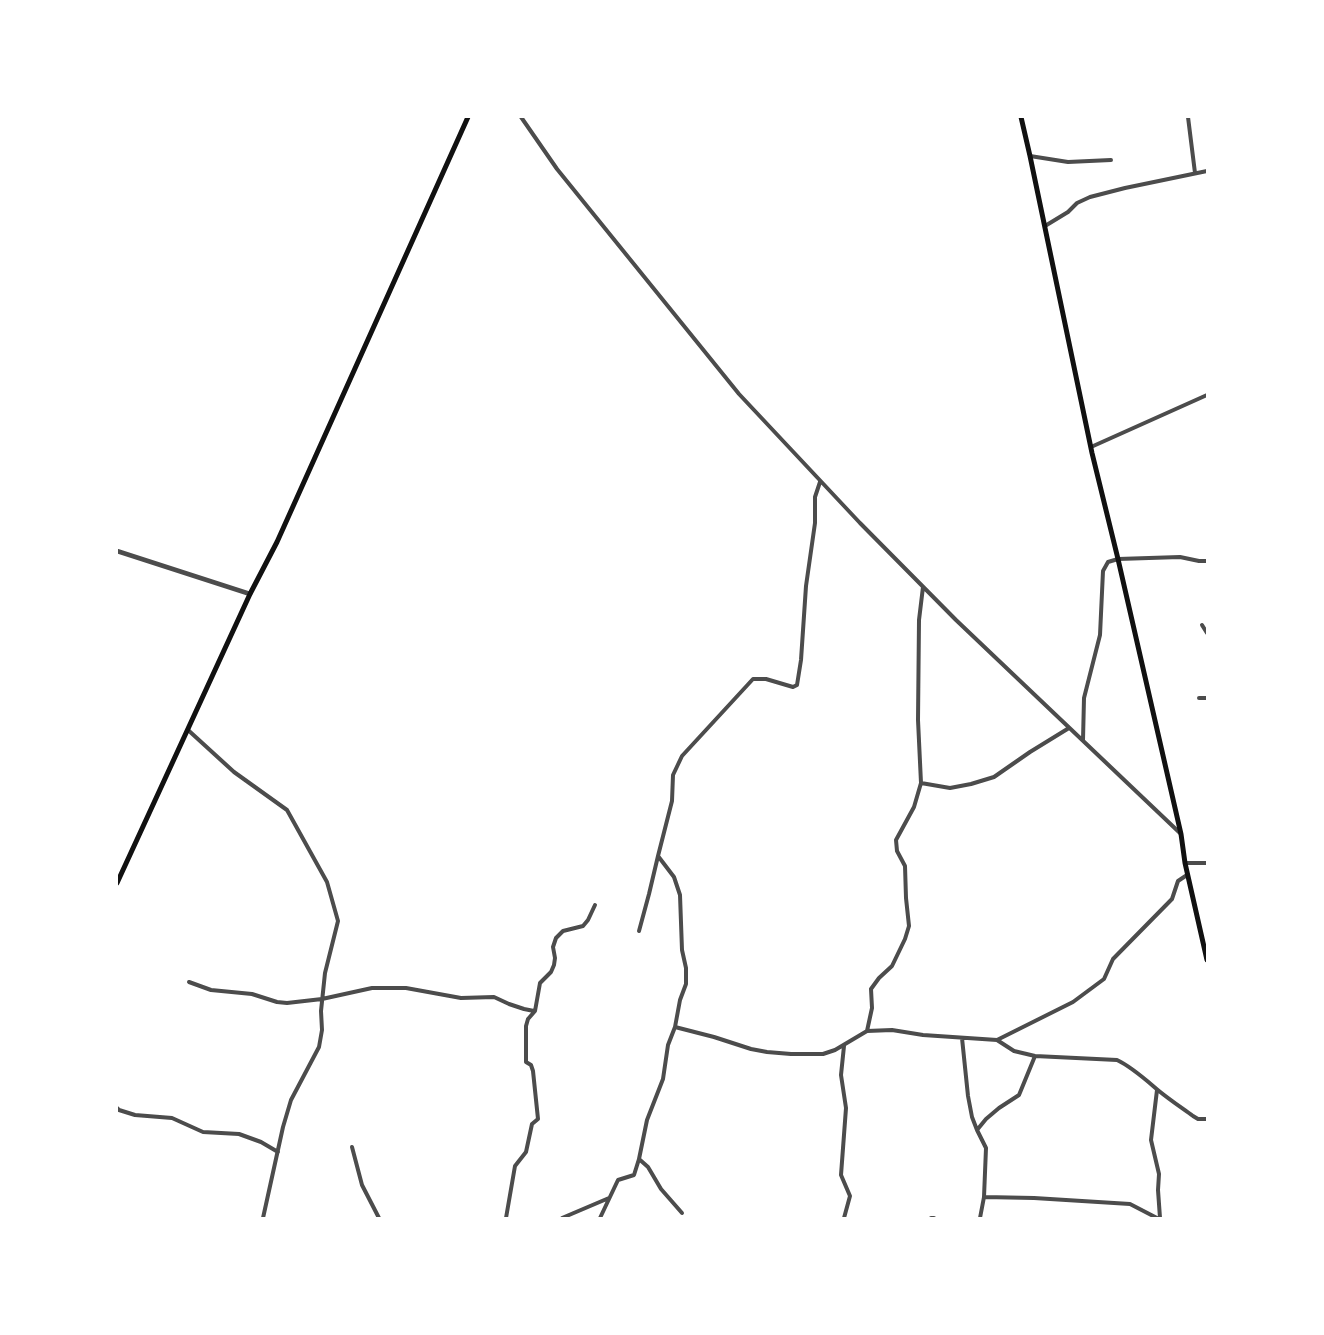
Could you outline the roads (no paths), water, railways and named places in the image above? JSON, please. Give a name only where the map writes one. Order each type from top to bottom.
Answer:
[{"type":"main road","points":[[117,883],[250,594],[277,542],[468,117]]},
{"type":"main road","points":[[1021,117],[1207,960]]},
{"type":"street","points":[[521,117],[558,169],[739,394],[820,482],[923,586],[1181,834]]},
{"type":"street","points":[[1188,117],[1195,174]]},
{"type":"street","points":[[1030,156],[1068,162],[1111,160]]},
{"type":"street","points":[[1045,226],[1068,212],[1077,203],[1090,197],[1207,171]]},
{"type":"street","points":[[1092,447],[1207,395]]},
{"type":"street","points":[[639,932],[672,801],[674,775],[682,756],[753,679],[766,679],[792,687],[797,685],[806,586],[815,523],[815,497],[820,482]]},
{"type":"street","points":[[117,551],[250,594]]},
{"type":"street","points":[[1083,741],[1084,698],[1100,635],[1103,571],[1108,562],[1118,559],[1180,557],[1207,561]]},
{"type":"street","points":[[867,1031],[873,1008],[871,989],[892,966],[909,926],[905,866],[897,851],[896,840],[914,807],[921,783],[918,720],[923,586]]},
{"type":"street","points":[[1202,625],[1207,633]]},
{"type":"street","points":[[1199,698],[1207,698]]},
{"type":"street","points":[[921,783],[950,788],[994,777],[1069,728]]},
{"type":"street","points":[[187,729],[234,772],[287,810],[327,882],[338,921],[325,973],[319,1047],[291,1100],[262,1218]]},
{"type":"street","points":[[600,1218],[618,1180],[634,1175],[647,1120],[663,1079],[668,1045],[686,984],[680,895],[674,877],[658,856]]},
{"type":"street","points":[[1185,863],[1207,863]]},
{"type":"street","points":[[997,1040],[1073,1002],[1104,979],[1113,959],[1172,898],[1178,881],[1188,875]]},
{"type":"street","points":[[506,1218],[515,1166],[526,1152],[532,1124],[538,1119],[533,1071],[531,1065],[526,1062],[528,1018],[535,1011],[540,983],[551,972],[554,965],[553,947],[556,938],[563,931],[583,926],[595,905]]},
{"type":"street","points":[[189,982],[211,990],[252,994],[286,1003],[322,999],[372,988],[406,987],[461,998],[494,997],[508,1004],[535,1011]]},
{"type":"street","points":[[675,1027],[767,1052],[791,1054],[823,1054],[835,1050],[867,1031],[892,1030],[923,1035],[997,1040],[1014,1051],[1035,1056],[1117,1060],[1193,1116],[1198,1119],[1207,1119]]},
{"type":"street","points":[[962,1038],[972,1117],[986,1148],[984,1197],[980,1218]]},
{"type":"street","points":[[844,1045],[841,1076],[846,1108],[841,1175],[850,1196],[844,1218]]},
{"type":"street","points":[[976,1130],[999,1108],[1019,1095],[1035,1056]]},
{"type":"street","points":[[984,1197],[1130,1204],[1158,1218],[1159,1174],[1151,1140],[1157,1090]]},
{"type":"street","points":[[117,1108],[135,1114],[172,1118],[203,1132],[239,1134],[261,1142],[278,1152]]},
{"type":"street","points":[[352,1147],[362,1185],[379,1218]]},
{"type":"street","points":[[639,1159],[648,1167],[661,1189],[682,1213]]},
{"type":"street","points":[[562,1218],[610,1198]]}]
